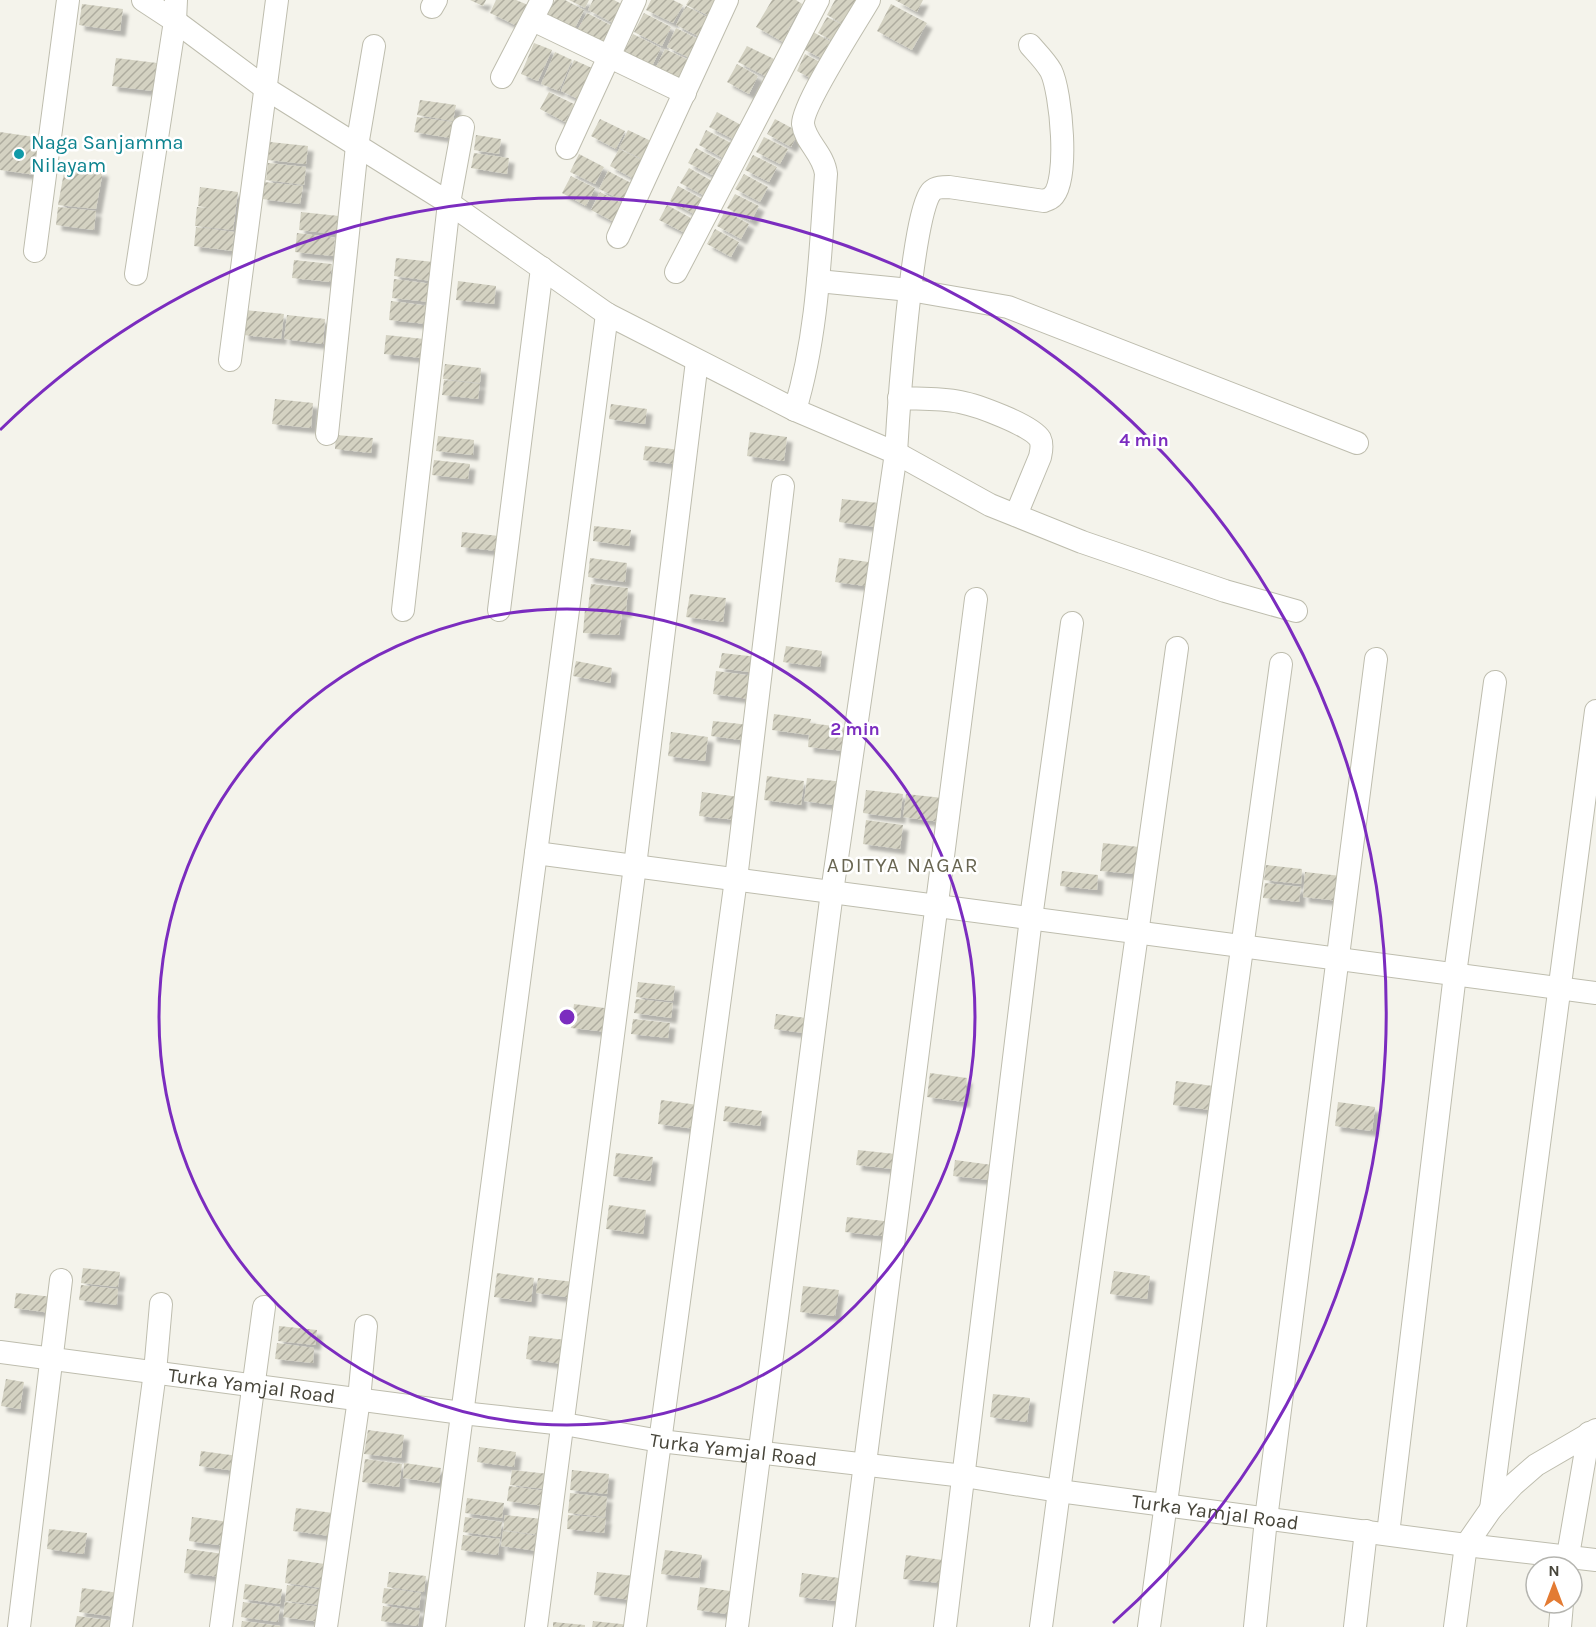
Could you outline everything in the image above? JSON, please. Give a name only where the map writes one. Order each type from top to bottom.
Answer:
[{"type":"street","points":[[35,250],[68,0]]},
{"type":"street","points":[[143,0],[175,10],[265,88],[449,203],[607,314],[795,410],[896,453],[990,505],[1082,542],[1225,591],[1296,611]]},
{"type":"street","points":[[230,360],[277,0]]},
{"type":"street","points":[[567,148],[635,0]]},
{"type":"street","points":[[618,237],[727,0]]},
{"type":"street","points":[[676,272],[818,0]]},
{"type":"street","points":[[795,410],[806,371],[818,281],[826,174],[822,158],[803,127],[803,119],[811,100],[868,0]]},
{"type":"street","points":[[136,274],[175,10]]},
{"type":"street","points":[[502,77],[537,10],[610,57],[685,93]]},
{"type":"street","points":[[737,1627],[832,892],[896,453],[910,290],[922,217],[926,201],[931,192],[938,188],[949,187],[1044,201],[1053,197],[1059,187],[1063,157],[1058,96],[1051,70],[1030,45]]},
{"type":"street","points":[[327,434],[357,146],[374,46]]},
{"type":"street","points":[[403,610],[449,203],[463,127]]},
{"type":"street","points":[[499,610],[542,268]]},
{"type":"street","points":[[818,281],[910,290],[1008,307],[1357,443]]},
{"type":"street","points":[[434,1627],[607,314]]},
{"type":"street","points":[[536,1627],[635,866],[697,361]]},
{"type":"street","points":[[899,398],[960,402],[995,412],[1029,430],[1040,439],[1042,449],[1040,457],[1016,515]]},
{"type":"street","points":[[635,1627],[736,879],[783,486]]},
{"type":"street","points":[[844,1627],[976,599]]},
{"type":"street","points":[[945,1627],[1031,918],[1071,623]]},
{"type":"street","points":[[1041,1627],[1177,648]]},
{"type":"street","points":[[1255,1627],[1266,1518],[1376,659]]},
{"type":"street","points":[[1149,1627],[1281,664]]},
{"type":"street","points":[[1355,1627],[1377,1533],[1495,682]]},
{"type":"street","points":[[1491,1509],[1596,711]]},
{"type":"street","points":[[536,853],[1596,993]]},
{"type":"street","points":[[20,1627],[61,1280]]},
{"type":"street","points":[[121,1627],[161,1304]]},
{"type":"street","points":[[221,1627],[264,1307]]},
{"type":"street","points":[[326,1627],[359,1399],[366,1326]]},
{"type":"street","name":"Turka Yamjal Road","points":[[0,1352],[462,1413],[564,1424],[660,1441],[964,1476],[1525,1555]]},
{"type":"street","points":[[1455,1627],[1466,1545],[1491,1509],[1512,1485],[1536,1465],[1592,1432]]},
{"type":"street","points":[[1568,1555],[1592,1432]]},
{"type":"building","points":[[470,0],[486,0],[483,6]]},
{"type":"building","points":[[496,0],[516,0],[528,5],[517,26],[490,13]]},
{"type":"building","points":[[555,0],[565,0],[584,10],[575,28],[547,15]]},
{"type":"building","points":[[569,0],[589,0],[585,8]]},
{"type":"building","points":[[593,0],[614,0],[625,6],[615,24],[588,10]]},
{"type":"building","points":[[651,0],[673,0],[683,5],[673,23],[646,10]]},
{"type":"building","points":[[689,0],[723,0],[714,18],[686,5]]},
{"type":"building","points":[[772,0],[796,0],[802,4],[788,30],[792,32],[785,43],[756,27]]},
{"type":"building","points":[[835,0],[863,0],[848,27],[827,15]]},
{"type":"building","points":[[895,0],[923,0],[917,12]]},
{"type":"building","points":[[82,4],[123,9],[120,31],[79,25]]},
{"type":"building","points":[[891,4],[927,23],[912,50],[877,31]]},
{"type":"building","points":[[686,6],[713,20],[704,39],[676,25]]},
{"type":"building","points":[[587,13],[614,27],[605,45],[577,31]]},
{"type":"building","points":[[644,13],[671,27],[662,46],[634,32]]},
{"type":"building","points":[[827,17],[851,29],[842,46],[818,33]]},
{"type":"building","points":[[676,28],[704,42],[694,60],[667,47]]},
{"type":"building","points":[[813,32],[830,41],[821,58],[803,49]]},
{"type":"building","points":[[633,34],[661,48],[652,66],[624,52]]},
{"type":"building","points":[[534,43],[552,50],[538,81],[521,74]]},
{"type":"building","points":[[747,46],[774,59],[765,76],[738,62]]},
{"type":"building","points":[[665,49],[693,62],[683,81],[656,67]]},
{"type":"building","points":[[555,52],[572,60],[559,91],[541,84]]},
{"type":"building","points":[[805,54],[829,67],[820,83],[797,71]]},
{"type":"building","points":[[116,58],[157,63],[153,91],[112,86]]},
{"type":"building","points":[[574,60],[592,68],[578,99],[561,91]]},
{"type":"building","points":[[737,64],[758,76],[749,94],[727,82]]},
{"type":"building","points":[[549,92],[574,104],[565,122],[540,109]]},
{"type":"building","points":[[420,100],[456,105],[453,121],[417,115]]},
{"type":"building","points":[[717,112],[741,125],[733,139],[709,127]]},
{"type":"building","points":[[417,117],[452,122],[450,138],[414,132]]},
{"type":"building","points":[[600,119],[625,131],[616,149],[591,136]]},
{"type":"building","points":[[775,119],[799,132],[791,147],[767,134]]},
{"type":"building","points":[[628,130],[653,142],[644,160],[619,148]]},
{"type":"building","points":[[706,130],[731,143],[723,158],[699,145]]},
{"type":"building","name":"Naga Sanjamma Nilayam","points":[[0,132],[41,138],[36,175],[0,170]]},
{"type":"building","points":[[476,135],[501,139],[499,154],[474,150]]},
{"type":"building","points":[[764,137],[788,149],[780,164],[756,152]]},
{"type":"building","points":[[270,142],[308,146],[306,164],[268,160]]},
{"type":"building","points":[[696,148],[720,161],[712,175],[688,163]]},
{"type":"building","points":[[619,149],[644,161],[634,179],[610,166]]},
{"type":"building","points":[[474,153],[509,158],[507,174],[471,168]]},
{"type":"building","points":[[579,154],[604,167],[595,184],[570,172]]},
{"type":"building","points":[[753,155],[777,167],[769,182],[745,170]]},
{"type":"building","points":[[268,163],[306,167],[304,185],[266,180]]},
{"type":"building","points":[[65,167],[103,171],[96,209],[58,205]]},
{"type":"building","points":[[689,168],[712,181],[705,196],[680,183]]},
{"type":"building","points":[[608,171],[633,184],[624,201],[599,189]]},
{"type":"building","points":[[744,174],[768,187],[760,202],[735,189]]},
{"type":"building","points":[[571,176],[595,188],[586,206],[562,193]]},
{"type":"building","points":[[264,182],[303,186],[300,204],[262,199]]},
{"type":"building","points":[[678,186],[702,199],[694,214],[670,201]]},
{"type":"building","points":[[200,187],[238,192],[233,230],[195,226],[197,207],[209,208],[198,206]]},
{"type":"building","points":[[600,192],[625,205],[616,223],[591,210]]},
{"type":"building","points":[[735,194],[759,206],[751,221],[727,208]]},
{"type":"building","points":[[667,205],[691,218],[683,232],[659,220]]},
{"type":"building","points":[[58,207],[96,211],[94,230],[56,225]]},
{"type":"building","points":[[725,211],[749,224],[741,239],[717,226]]},
{"type":"building","points":[[301,212],[339,216],[337,234],[299,230]]},
{"type":"building","points":[[196,227],[234,232],[232,251],[194,246]]},
{"type":"building","points":[[715,229],[739,242],[731,257],[707,244]]},
{"type":"building","points":[[297,233],[335,238],[333,256],[295,252]]},
{"type":"building","points":[[396,258],[434,262],[432,281],[394,276]]},
{"type":"building","points":[[294,260],[332,264],[330,282],[292,278]]},
{"type":"building","points":[[394,279],[432,284],[430,302],[392,298]]},
{"type":"building","points":[[458,281],[496,286],[494,304],[456,300]]},
{"type":"building","points":[[391,301],[429,306],[427,324],[389,320]]},
{"type":"building","points":[[245,310],[284,314],[281,339],[243,335]]},
{"type":"building","points":[[287,315],[325,319],[323,344],[284,339]]},
{"type":"building","points":[[386,335],[424,339],[422,358],[384,354]]},
{"type":"building","points":[[445,364],[481,368],[480,383],[443,379]]},
{"type":"building","points":[[444,380],[480,384],[478,399],[442,395]]},
{"type":"building","points":[[275,399],[313,403],[311,428],[272,424]]},
{"type":"building","points":[[611,404],[647,409],[645,424],[609,419]]},
{"type":"building","points":[[750,432],[787,437],[784,461],[747,456]]},
{"type":"building","points":[[336,435],[373,438],[371,453],[335,449]]},
{"type":"building","points":[[438,436],[474,440],[473,455],[436,451]]},
{"type":"building","points":[[645,446],[681,450],[680,465],[643,460]]},
{"type":"building","points":[[434,460],[470,464],[468,479],[432,475]]},
{"type":"building","points":[[842,499],[879,503],[876,527],[839,522]]},
{"type":"building","points":[[594,526],[631,530],[629,546],[593,541]]},
{"type":"building","points":[[462,532],[499,536],[497,551],[461,547]]},
{"type":"building","points":[[590,558],[627,563],[625,582],[588,577]]},
{"type":"building","points":[[839,558],[876,563],[873,587],[835,582]]},
{"type":"building","points":[[591,584],[628,588],[626,612],[588,608]]},
{"type":"building","points":[[690,594],[726,598],[723,622],[686,617]]},
{"type":"building","points":[[585,609],[622,613],[619,635],[583,633]]},
{"type":"building","points":[[786,646],[822,651],[820,667],[783,662]]},
{"type":"building","points":[[722,653],[758,657],[756,673],[719,668]]},
{"type":"building","points":[[576,661],[612,668],[610,683],[573,676]]},
{"type":"building","points":[[716,671],[753,676],[750,699],[713,694]]},
{"type":"building","points":[[774,714],[811,719],[810,723],[848,728],[845,751],[808,747],[809,735],[772,730]]},
{"type":"building","points":[[713,721],[750,725],[748,741],[711,736]]},
{"type":"building","points":[[671,732],[708,737],[705,761],[668,756]]},
{"type":"building","points":[[767,776],[804,781],[801,805],[764,800]]},
{"type":"building","points":[[807,778],[844,782],[841,806],[804,801]]},
{"type":"building","points":[[866,790],[903,794],[900,818],[863,813]]},
{"type":"building","points":[[702,792],[739,797],[736,820],[699,816]]},
{"type":"building","points":[[906,794],[943,798],[940,822],[903,817]]},
{"type":"building","points":[[866,820],[903,825],[900,849],[863,844]]},
{"type":"building","points":[[1103,843],[1139,847],[1137,874],[1100,871]]},
{"type":"building","points":[[1266,865],[1302,869],[1301,884],[1264,880]]},
{"type":"building","points":[[1062,871],[1098,875],[1097,890],[1060,886]]},
{"type":"building","points":[[1305,872],[1341,876],[1339,901],[1303,897]]},
{"type":"building","points":[[1265,883],[1301,887],[1299,902],[1263,898]]},
{"type":"building","points":[[638,982],[675,986],[673,1001],[636,997]]},
{"type":"building","points":[[636,999],[673,1003],[671,1018],[634,1013]]},
{"type":"building","points":[[574,1004],[612,1009],[608,1032],[571,1028]]},
{"type":"building","points":[[776,1014],[813,1019],[811,1034],[774,1029]]},
{"type":"building","points":[[633,1019],[670,1023],[668,1038],[631,1034]]},
{"type":"building","points":[[930,1073],[967,1078],[964,1102],[927,1097]]},
{"type":"building","points":[[1176,1081],[1213,1086],[1210,1110],[1173,1105]]},
{"type":"building","points":[[661,1100],[698,1105],[695,1129],[658,1124]]},
{"type":"building","points":[[1338,1102],[1375,1107],[1372,1131],[1335,1126]]},
{"type":"building","points":[[725,1106],[762,1111],[760,1126],[723,1121]]},
{"type":"building","points":[[858,1150],[895,1154],[893,1169],[856,1165]]},
{"type":"building","points":[[616,1153],[653,1157],[650,1181],[613,1176]]},
{"type":"building","points":[[955,1160],[992,1165],[990,1180],[953,1176]]},
{"type":"building","points":[[609,1205],[646,1210],[643,1234],[606,1229]]},
{"type":"building","points":[[847,1217],[884,1221],[882,1236],[845,1232]]},
{"type":"building","points":[[83,1268],[120,1272],[118,1287],[81,1283]]},
{"type":"building","points":[[1114,1271],[1150,1276],[1147,1299],[1110,1294]]},
{"type":"building","points":[[497,1273],[534,1278],[531,1302],[494,1297]]},
{"type":"building","points":[[538,1278],[575,1282],[573,1298],[536,1293]]},
{"type":"building","points":[[81,1285],[118,1289],[117,1305],[79,1300]]},
{"type":"building","points":[[803,1286],[839,1290],[835,1316],[800,1312]]},
{"type":"building","points":[[16,1293],[53,1297],[51,1313],[14,1308]]},
{"type":"building","points":[[279,1326],[317,1330],[315,1345],[278,1341]]},
{"type":"building","points":[[529,1336],[566,1340],[563,1364],[526,1359]]},
{"type":"building","points":[[277,1343],[314,1348],[313,1363],[275,1359]]},
{"type":"building","points":[[6,1379],[24,1382],[20,1409],[1,1406]]},
{"type":"building","points":[[993,1394],[1030,1398],[1027,1422],[990,1417]]},
{"type":"building","points":[[368,1430],[404,1435],[401,1458],[364,1454]]},
{"type":"building","points":[[479,1447],[516,1452],[514,1467],[477,1462]]},
{"type":"building","points":[[201,1451],[238,1456],[236,1471],[199,1466]]},
{"type":"building","points":[[365,1459],[402,1464],[399,1487],[362,1482]]},
{"type":"building","points":[[404,1463],[441,1468],[439,1483],[403,1478]]},
{"type":"building","points":[[512,1470],[549,1474],[546,1489],[510,1485]]},
{"type":"building","points":[[572,1470],[609,1474],[607,1494],[570,1490]]},
{"type":"building","points":[[509,1486],[546,1491],[544,1506],[507,1501]]},
{"type":"building","points":[[570,1493],[607,1497],[605,1517],[568,1513]]},
{"type":"building","points":[[467,1498],[504,1503],[502,1518],[465,1513]]},
{"type":"building","points":[[296,1508],[333,1513],[330,1536],[293,1531]]},
{"type":"building","points":[[505,1515],[542,1519],[540,1535],[503,1530]]},
{"type":"building","points":[[568,1515],[606,1518],[604,1533],[567,1529]]},
{"type":"building","points":[[192,1517],[229,1522],[226,1546],[189,1541]]},
{"type":"building","points":[[465,1517],[502,1522],[500,1537],[463,1532]]},
{"type":"building","points":[[49,1529],[87,1533],[84,1554],[47,1549]]},
{"type":"building","points":[[503,1531],[540,1536],[538,1551],[501,1546]]},
{"type":"building","points":[[463,1535],[500,1539],[498,1555],[461,1550]]},
{"type":"building","points":[[187,1549],[224,1554],[221,1577],[184,1573]]},
{"type":"building","points":[[665,1550],[702,1555],[699,1578],[661,1574]]},
{"type":"building","points":[[906,1555],[943,1560],[940,1583],[903,1579]]},
{"type":"building","points":[[288,1559],[325,1564],[322,1588],[285,1583]]},
{"type":"building","points":[[389,1572],[426,1576],[424,1592],[387,1587]]},
{"type":"building","points":[[597,1572],[635,1576],[632,1600],[594,1595]]},
{"type":"building","points":[[802,1573],[839,1578],[836,1601],[799,1597]]},
{"type":"building","points":[[245,1584],[282,1589],[280,1604],[243,1599]]},
{"type":"building","points":[[287,1585],[324,1590],[323,1605],[285,1601]]},
{"type":"building","points":[[700,1587],[738,1592],[735,1615],[697,1610]]},
{"type":"building","points":[[82,1588],[119,1593],[116,1617],[79,1612]]},
{"type":"building","points":[[384,1588],[421,1593],[419,1608],[382,1603]]},
{"type":"building","points":[[243,1602],[280,1607],[278,1622],[241,1617]]},
{"type":"building","points":[[285,1602],[322,1607],[320,1622],[283,1617]]},
{"type":"building","points":[[383,1606],[420,1611],[418,1626],[381,1621]]},
{"type":"building","points":[[77,1616],[114,1621],[113,1627],[75,1627]]},
{"type":"building","points":[[242,1621],[280,1626],[280,1627],[241,1627]]},
{"type":"building","points":[[593,1621],[630,1625],[630,1627],[592,1627]]},
{"type":"building","points":[[553,1622],[585,1625],[585,1627],[553,1627]]},
{"type":"place","name":"Naga Sanjamma Nilayam","points":[[19,154]]},
{"type":"district","name":"ADITYA NAGAR","points":[[903,865]]}]
